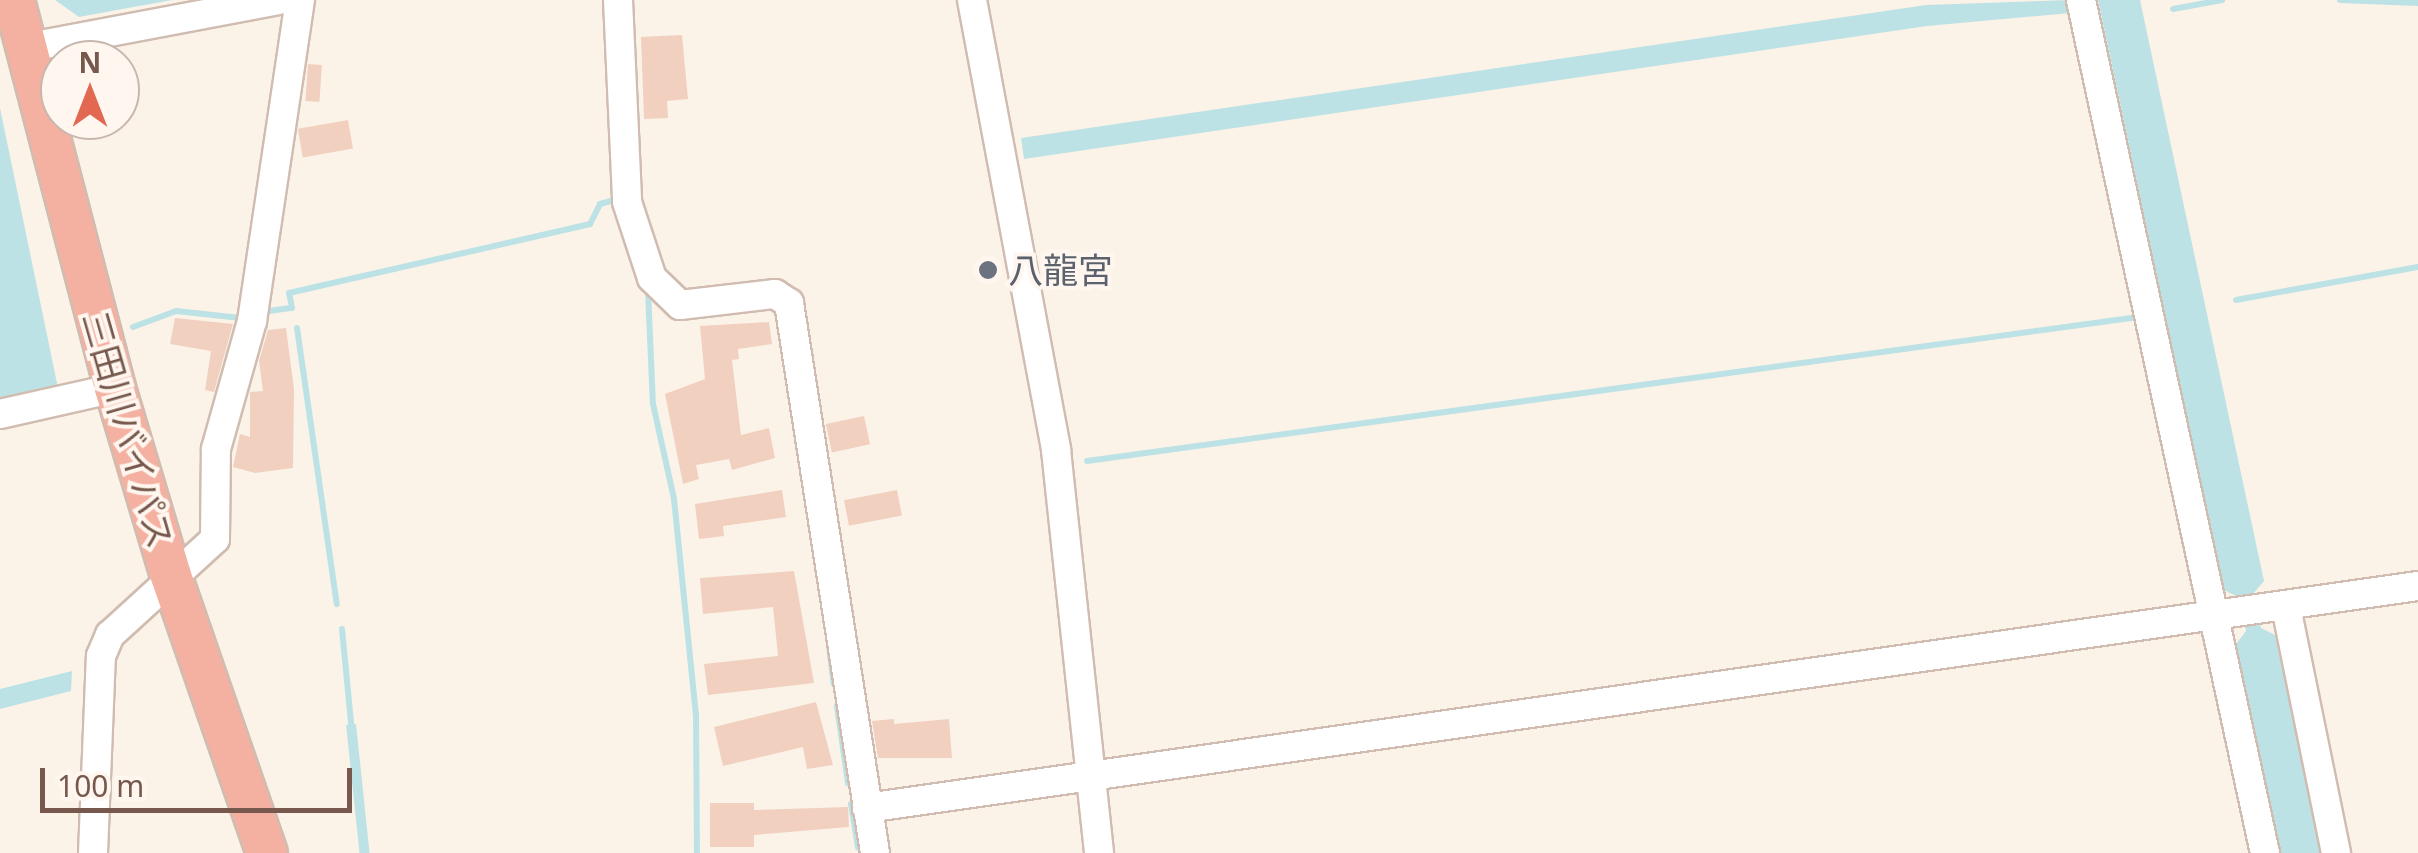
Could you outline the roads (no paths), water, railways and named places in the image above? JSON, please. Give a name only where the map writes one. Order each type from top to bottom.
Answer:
[{"type":"highway","name":"三田川バイパス","points":[[14,0],[115,388],[170,576],[267,853]]},
{"type":"street","points":[[25,48],[278,0]]},
{"type":"street","points":[[93,853],[101,656],[110,634],[170,576],[208,548],[220,519],[216,449],[252,321],[300,0]]},
{"type":"street","points":[[618,0],[627,202],[652,278],[680,305],[774,294],[789,303],[874,853]]},
{"type":"street","points":[[972,0],[1056,450],[1099,853]]},
{"type":"street","points":[[2081,0],[2249,614],[2336,853]]},
{"type":"street","points":[[0,414],[115,388]]},
{"type":"street","points":[[868,808],[1092,772],[2249,614],[2418,586]]},
{"type":"street","points":[[2249,614],[2265,853]]},
{"type":"water","points":[[55,0],[172,0],[79,17]]},
{"type":"water","points":[[2068,0],[2071,13],[1927,26],[1024,159],[1021,138],[1926,5]]},
{"type":"water","points":[[2098,0],[2140,0],[2264,581],[2253,594],[2261,628],[2275,635],[2322,853],[2280,853],[2236,644],[2246,631],[2238,597],[2224,590]]},
{"type":"water","points":[[0,108],[58,388],[0,401]]},
{"type":"water","points":[[72,671],[71,691],[0,709],[0,689]]},
{"type":"water","points":[[356,724],[370,853],[360,853],[346,725]]},
{"type":"waterway","points":[[2173,9],[2222,0]]},
{"type":"waterway","points":[[2340,0],[2418,3]]},
{"type":"waterway","points":[[262,312],[292,308],[289,293],[590,224],[600,204],[617,199]]},
{"type":"waterway","points":[[2236,300],[2418,267]]},
{"type":"waterway","points":[[648,291],[653,404],[674,499],[696,715],[697,853]]},
{"type":"waterway","points":[[133,327],[176,311],[241,318]]},
{"type":"waterway","points":[[1087,461],[2131,318]]},
{"type":"waterway","points":[[297,328],[337,604]]},
{"type":"waterway","points":[[342,629],[352,733]]},
{"type":"waterway","points":[[829,646],[834,684]]},
{"type":"waterway","points":[[837,706],[848,783]]},
{"type":"waterway","points":[[851,804],[858,847]]},
{"type":"place","name":"八龍宮","points":[[988,270]]}]
